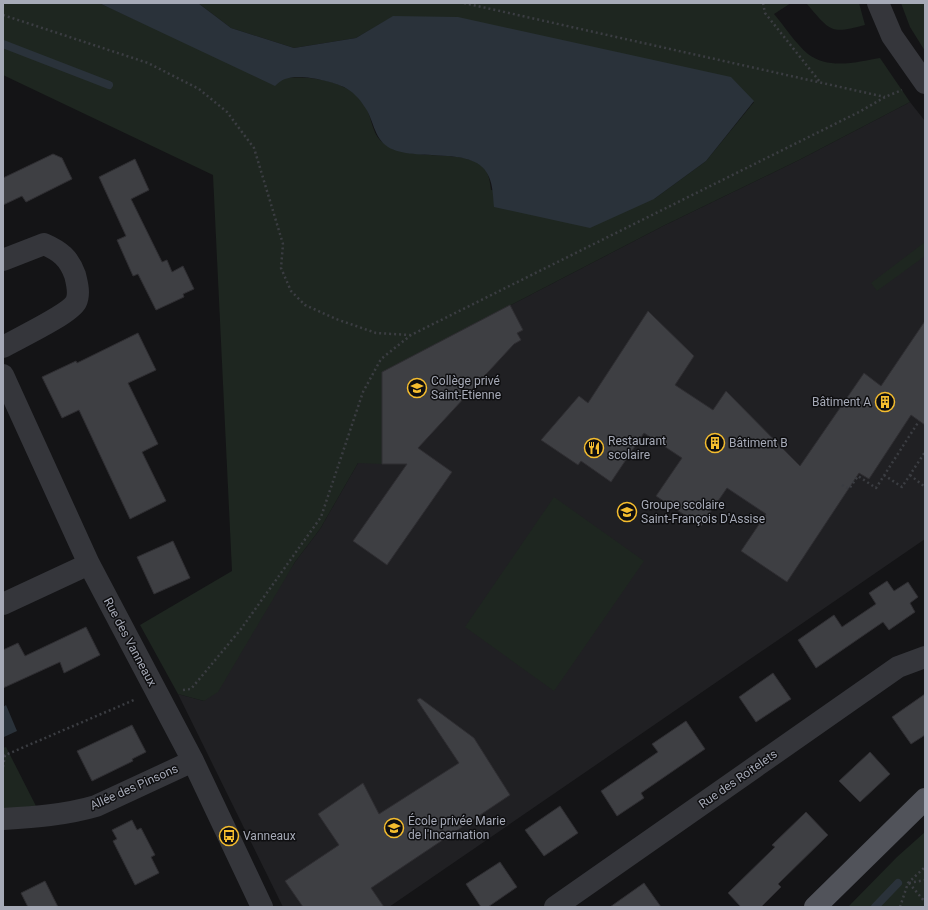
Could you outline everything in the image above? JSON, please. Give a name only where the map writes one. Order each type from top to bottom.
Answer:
[{"type":"main road","points":[[815,907],[925,799]]},
{"type":"street","points":[[878,3],[892,36],[925,83]]},
{"type":"street","points":[[3,260],[44,244],[60,251],[73,269],[78,285],[76,302],[64,313],[3,347]]},
{"type":"street","name":"Rue des Vanneaux","points":[[3,375],[89,564],[193,761],[262,907]]},
{"type":"street","points":[[3,604],[89,564]]},
{"type":"street","name":"Rue des Roitelets","points":[[555,907],[898,667],[925,657]]},
{"type":"street","name":"Allée des Pinsons","points":[[3,819],[55,816],[96,806],[193,761]]},
{"type":"path","points":[[464,3],[885,97]]},
{"type":"path","points":[[763,3],[765,13],[820,82]]},
{"type":"path","points":[[3,15],[148,63],[199,89],[227,112],[254,148],[283,244],[281,268],[291,292],[306,305],[376,333],[411,335]]},
{"type":"path","points":[[3,767],[4,756],[156,691],[191,689],[241,629],[321,517],[362,392],[381,359],[411,335],[859,112],[885,97],[925,83]]},
{"type":"path","points":[[842,484],[849,489],[858,476],[876,488],[919,421]]},
{"type":"path","points":[[884,475],[902,487],[925,452]]},
{"type":"path","points":[[910,475],[925,487]]},
{"type":"path","points":[[900,907],[908,883],[925,867]]},
{"type":"path","points":[[908,883],[925,880]]},
{"type":"path","points":[[908,883],[925,902]]},
{"type":"shaded area","points":[[3,3],[99,3],[145,24],[286,78],[308,78],[331,82],[342,86],[361,100],[367,109],[374,129],[380,140],[391,147],[404,152],[449,156],[475,162],[486,170],[491,190],[654,199],[706,161],[754,102],[394,16],[356,38],[294,48],[231,28],[198,3],[791,3],[774,14],[808,54],[825,62],[843,64],[880,58],[910,102],[799,160],[663,226],[382,372],[382,464],[358,463],[320,529],[295,562],[218,692],[204,701],[178,694],[140,625],[232,571],[213,175],[3,75]]},
{"type":"shaded area","points":[[99,3],[198,3],[231,28],[294,48],[356,38],[393,16],[458,17],[731,77],[754,101],[706,161],[654,199],[590,228],[494,207],[489,177],[482,167],[472,161],[459,157],[399,152],[388,147],[376,133],[362,103],[353,93],[344,87],[332,82],[307,77],[291,77],[275,86]]},
{"type":"shaded area","points":[[806,3],[859,3],[865,25],[844,30],[831,28],[820,19]]},
{"type":"shaded area","points":[[901,3],[925,3],[925,51],[910,27]]},
{"type":"shaded area","name":"Groupe scolaire Saint-François D'Assise","points":[[910,102],[925,121],[925,539],[389,907],[283,907],[178,694],[204,701],[295,562],[320,529],[358,463],[382,372],[663,226],[799,160]]},
{"type":"shaded area","points":[[925,242],[925,256],[877,291],[871,283]]},
{"type":"shaded area","points":[[554,497],[644,561],[554,691],[465,627]]},
{"type":"shaded area","points":[[6,705],[17,731],[4,737],[3,707]]},
{"type":"shaded area","points":[[6,747],[37,808],[3,811],[3,748]]},
{"type":"shaded area","points":[[925,832],[925,907],[848,907],[897,857]]},
{"type":"building","points":[[53,154],[62,158],[72,179],[26,202],[22,196],[3,205],[3,178]]},
{"type":"building","points":[[135,159],[149,190],[131,199],[162,262],[167,260],[172,272],[183,266],[194,289],[183,294],[184,297],[156,310],[138,274],[133,276],[117,240],[126,236],[99,177]]},
{"type":"building","points":[[510,305],[523,330],[517,333],[521,340],[514,344],[418,448],[452,472],[387,565],[353,541],[407,464],[382,464],[382,372]]},
{"type":"building","name":"Bâtiment B","points":[[648,311],[694,356],[675,385],[713,410],[726,391],[800,466],[864,373],[881,386],[925,321],[925,425],[911,415],[869,479],[859,473],[787,582],[741,551],[766,514],[727,488],[701,526],[656,496],[682,458],[644,433],[611,482],[581,461],[578,465],[541,440],[579,396],[588,403]]},
{"type":"building","points":[[138,333],[156,370],[128,383],[158,444],[142,452],[166,501],[130,519],[79,410],[62,418],[42,377],[76,361],[77,363]]},
{"type":"building","points":[[173,541],[190,578],[154,594],[137,557]]},
{"type":"building","points":[[887,581],[894,591],[908,582],[918,597],[910,603],[915,612],[889,630],[883,622],[816,668],[798,640],[834,615],[842,627],[876,604],[869,593]]},
{"type":"building","points":[[86,627],[100,655],[64,673],[60,662],[3,688],[3,650],[18,643],[25,656]]},
{"type":"building","points":[[773,673],[791,699],[756,722],[739,697]]},
{"type":"building","points":[[925,694],[925,735],[911,744],[892,717]]},
{"type":"building","name":"École privée Marie de l'Incarnation","points":[[420,698],[474,738],[510,795],[371,888],[384,907],[303,907],[285,881],[339,845],[318,814],[363,783],[379,814],[459,763],[417,700]]},
{"type":"building","points":[[686,721],[705,749],[641,793],[644,798],[617,816],[601,791],[658,752],[652,744]]},
{"type":"building","points":[[132,725],[146,752],[132,759],[133,761],[92,781],[77,751]]},
{"type":"building","points":[[870,752],[890,774],[860,802],[839,781]]},
{"type":"building","points":[[560,806],[578,833],[544,856],[525,830]]},
{"type":"building","points":[[806,812],[828,835],[778,884],[781,887],[761,907],[741,907],[728,893],[775,847],[772,845]]},
{"type":"building","points":[[132,820],[137,830],[141,828],[155,855],[151,857],[159,873],[135,885],[113,841],[117,839],[112,830]]},
{"type":"building","points":[[500,862],[517,887],[488,907],[481,907],[466,884]]},
{"type":"building","points":[[45,881],[58,907],[28,907],[21,893]]},
{"type":"building","points":[[644,883],[661,907],[610,907]]},
{"type":"waterway","points":[[3,44],[109,85]]},
{"type":"waterway","points":[[875,907],[898,883]]},
{"type":"place","name":"Collège privé Saint-Etienne","points":[[417,388]]},
{"type":"place","name":"Bâtiment A","points":[[885,402]]},
{"type":"place","name":"Bâtiment B","points":[[715,443]]},
{"type":"place","name":"Restaurant scolaire","points":[[594,448]]},
{"type":"place","name":"Groupe scolaire Saint-François D'Assise","points":[[627,512]]},
{"type":"place","name":"École privée Marie de l'Incarnation","points":[[394,828]]},
{"type":"place","name":"Vanneaux","points":[[229,836]]}]
